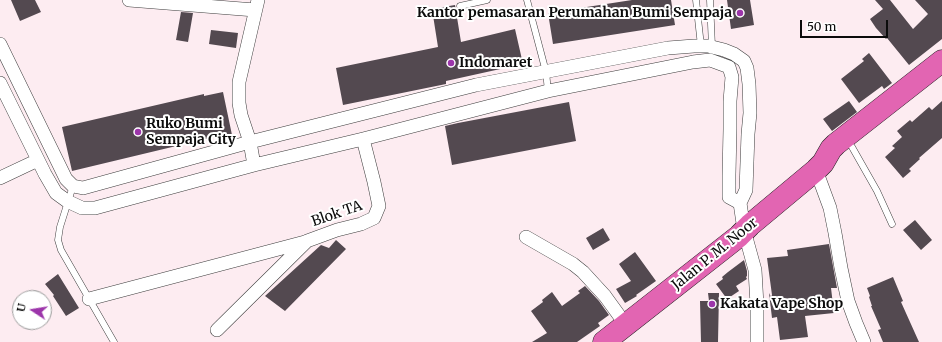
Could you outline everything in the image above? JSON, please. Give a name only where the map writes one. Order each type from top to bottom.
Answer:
[{"type":"highway","name":"Jalan P. M. Noor","points":[[604,342],[733,240],[819,166],[836,144],[942,61]]},
{"type":"highway","name":"Jalan P. M. Noor","points":[[819,166],[836,160],[942,77]]},
{"type":"street","points":[[129,0],[257,5],[239,88],[241,115],[250,142],[254,165]]},
{"type":"street","points":[[0,44],[66,179],[72,186],[83,188],[250,142],[476,85],[668,48],[706,46],[724,50],[734,54],[744,61],[747,68],[749,84],[750,113],[746,190],[740,203],[744,230],[755,270],[757,305],[756,342]]},
{"type":"street","points":[[734,54],[729,67],[732,77],[730,102],[729,197],[740,203]]},
{"type":"street","points":[[0,83],[56,193],[67,201],[82,208],[95,208],[254,165],[363,139],[548,91],[693,62],[710,60],[729,67]]},
{"type":"street","name":"Blok TA","points":[[216,330],[307,241],[361,224],[374,218],[379,206],[363,139]]},
{"type":"street","points":[[0,178],[38,160]]},
{"type":"street","points":[[819,166],[830,208],[848,301],[864,342]]},
{"type":"street","points":[[526,237],[584,272],[605,296],[626,325]]},
{"type":"street","points":[[89,299],[307,241]]},
{"type":"lane","points":[[460,6],[487,0]]},
{"type":"lane","points":[[527,0],[546,72],[548,91]]},
{"type":"lane","points":[[696,0],[706,46]]},
{"type":"lane","points":[[706,46],[710,0]]},
{"type":"lane","points":[[852,147],[877,191],[892,224]]},
{"type":"lane","points":[[72,186],[60,227],[58,240],[61,250],[114,342]]},
{"type":"building","points":[[11,0],[35,0],[41,12],[20,21]]},
{"type":"building","points":[[632,0],[671,0],[675,25],[553,44],[548,13]]},
{"type":"building","name":"Kantor pemasaran Perumahan Bumi Sempaja","points":[[727,0],[750,0],[754,25],[731,29]]},
{"type":"building","points":[[875,0],[890,0],[913,29],[928,14],[915,0],[942,0],[942,39],[909,65],[887,38],[886,39],[876,28],[870,19],[883,9]]},
{"type":"building","points":[[455,5],[461,42],[515,29],[523,64],[446,81],[446,84],[343,105],[336,68],[438,47],[432,9]]},
{"type":"building","points":[[181,12],[193,13],[188,42],[176,40]]},
{"type":"building","points":[[211,30],[238,33],[236,48],[209,44]]},
{"type":"building","points":[[869,53],[892,83],[884,89],[882,86],[859,103],[841,79],[864,61],[862,59]]},
{"type":"building","name":"Ruko Bumi Sempaja City","points":[[223,92],[232,135],[218,138],[218,136],[72,171],[62,127],[204,94],[204,96]]},
{"type":"building","points":[[849,101],[857,112],[832,131],[823,119]]},
{"type":"building","points":[[942,101],[942,138],[919,158],[920,159],[909,169],[911,171],[903,178],[885,157],[895,148],[892,146],[902,137],[897,131],[910,120],[912,122],[929,107],[932,110]]},
{"type":"building","points":[[569,102],[576,141],[452,165],[445,126]]},
{"type":"building","points":[[915,220],[932,240],[921,250],[903,230]]},
{"type":"building","points":[[603,228],[610,240],[593,250],[586,238]]},
{"type":"building","points":[[336,240],[346,249],[285,311],[265,296],[321,245],[329,248]]},
{"type":"building","points":[[829,244],[837,288],[831,288],[834,313],[805,316],[808,337],[780,340],[777,317],[772,318],[769,293],[771,297],[772,295],[767,258],[788,256],[787,250]]},
{"type":"building","points":[[635,252],[656,281],[636,295],[637,296],[625,303],[616,289],[631,281],[619,264]]},
{"type":"building","points":[[744,260],[747,271],[747,279],[736,286],[739,291],[727,299],[716,284],[723,279],[722,277]]},
{"type":"building","points":[[58,274],[79,308],[66,316],[53,296],[52,290],[50,290],[45,284]]},
{"type":"building","points":[[893,277],[903,301],[901,302],[919,342],[883,342],[878,330],[881,329],[871,306],[867,288]]},
{"type":"building","points":[[585,286],[599,301],[609,315],[598,323],[600,326],[577,342],[532,342],[547,333],[531,311],[543,302],[542,300],[552,292],[562,306],[580,293],[578,291]]},
{"type":"building","points":[[708,293],[719,293],[718,342],[701,342],[700,301],[709,301]]},
{"type":"place","name":"Kantor pemasaran Perumahan Bumi Sempaja","points":[[740,13]]},
{"type":"place","name":"Indomaret","points":[[451,63]]},
{"type":"place","name":"Ruko Bumi Sempaja City","points":[[138,132]]},
{"type":"place","name":"Kakata Vape Shop","points":[[712,304]]}]
